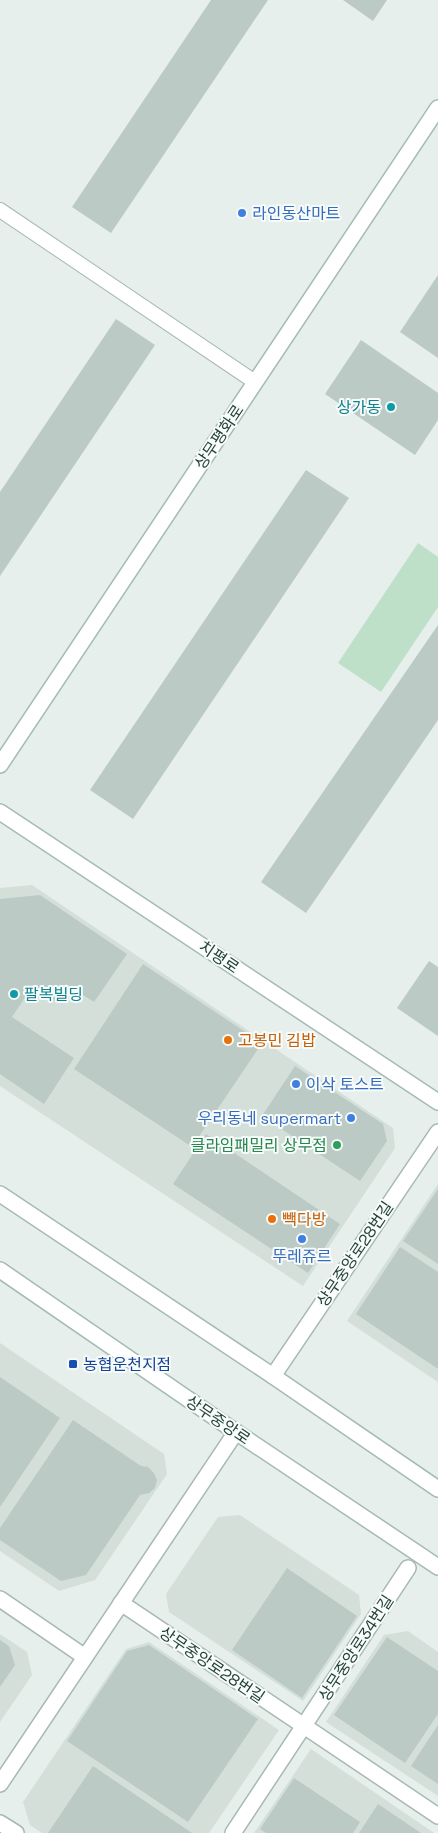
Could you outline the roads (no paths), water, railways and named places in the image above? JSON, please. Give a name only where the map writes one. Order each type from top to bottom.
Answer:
[{"type":"street","name":"상무평화로","points":[[0,765],[438,108]]},
{"type":"street","name":"치평로","points":[[0,812],[438,1102]]},
{"type":"street","name":"상무중앙로28번길","points":[[273,1376],[438,1132]]},
{"type":"street","points":[[0,1194],[273,1376],[438,1489]]},
{"type":"street","name":"상무중앙로","points":[[0,1270],[236,1432],[438,1567]]},
{"type":"street","points":[[0,1784],[236,1432]]},
{"type":"street","name":"상무중앙로34번길","points":[[233,1833],[408,1568]]},
{"type":"street","points":[[0,1599],[85,1657]]},
{"type":"street","name":"상무중앙로28번길","points":[[121,1603],[304,1727]]},
{"type":"street","points":[[304,1727],[438,1816]]},
{"type":"street","points":[[0,1823],[16,1833]]},
{"type":"lane","points":[[0,210],[255,382]]},
{"type":"place","name":"라인동산마트","points":[[242,213]]},
{"type":"place","name":"상가동","points":[[391,407]]},
{"type":"place","name":"팔복빌딩","points":[[14,994]]},
{"type":"place","name":"고봉민 김밥","points":[[228,1040]]},
{"type":"place","name":"이삭 토스트","points":[[296,1084]]},
{"type":"place","name":"우리동네 supermart","points":[[351,1118]]},
{"type":"place","name":"클라임패밀리 상무점","points":[[337,1145]]},
{"type":"place","name":"빽다방","points":[[272,1219]]},
{"type":"place","name":"뚜레쥬르","points":[[302,1239]]},
{"type":"place","name":"농협운천지점","points":[[73,1364]]}]
